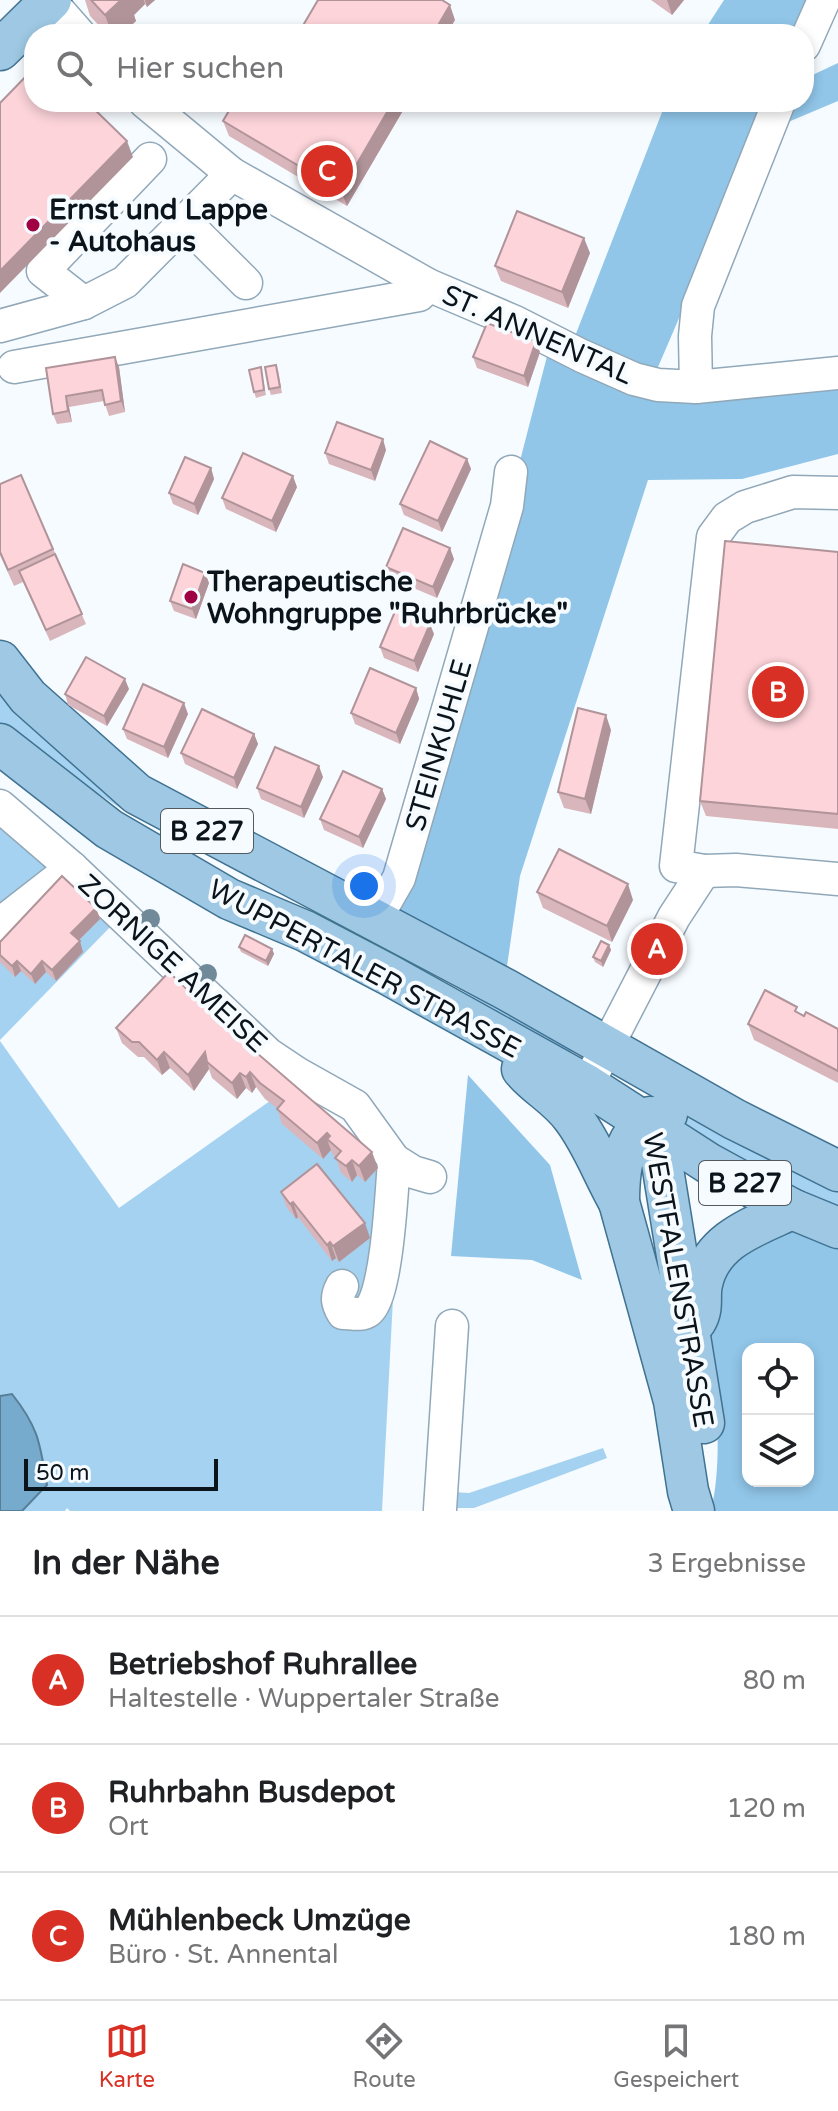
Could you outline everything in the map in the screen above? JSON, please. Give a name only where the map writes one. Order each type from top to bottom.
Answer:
[{"type":"main road","points":[[27,24],[51,1]]},
{"type":"main road","points":[[0,50],[24,27]]},
{"type":"main road","points":[[0,631],[28,697]]},
{"type":"main road","name":"WUPPERTALER STRASSE","points":[[0,661],[28,697],[137,794],[505,989],[614,1052]]},
{"type":"main road","name":"WUPPERTALER STRASSE","points":[[0,744],[109,829],[229,899],[305,931],[389,975],[587,1085],[650,1124]]},
{"type":"main road","points":[[494,1035],[530,1078],[557,1098],[588,1141],[619,1202]]},
{"type":"main road","name":"B 227","points":[[614,1052],[734,1119],[838,1171]]},
{"type":"main road","name":"WESTFALENSTRASSE","points":[[614,1052],[650,1124],[708,1451],[705,1511]]},
{"type":"main road","points":[[650,1124],[674,1112],[701,1112],[734,1119]]},
{"type":"main road","name":"B 227","points":[[650,1124],[792,1209],[838,1228]]},
{"type":"main road","name":"WESTFALENSTRASSE","points":[[650,1124],[625,1147],[619,1178],[619,1202],[674,1401],[694,1511]]},
{"type":"main road","points":[[689,1331],[701,1312],[702,1284],[710,1260],[735,1234],[792,1209]]},
{"type":"street","points":[[813,24],[824,0]]},
{"type":"street","points":[[51,1],[71,24]]},
{"type":"street","name":"ST. ANNENTAL","points":[[157,112],[232,174],[428,285],[515,322],[634,379],[658,385],[696,387],[838,373]]},
{"type":"street","points":[[696,387],[698,306],[775,112]]},
{"type":"street","points":[[84,303],[43,271],[150,159]]},
{"type":"street","points":[[0,326],[84,303],[125,282],[232,174]]},
{"type":"street","points":[[185,222],[246,283]]},
{"type":"street","name":"ST. ANNENTAL","points":[[14,367],[419,295],[428,285]]},
{"type":"street","name":"STEINKUHLE","points":[[390,928],[399,878],[507,506],[511,472]]},
{"type":"street","points":[[838,493],[793,492],[745,507],[727,518],[713,537],[676,866],[704,871],[736,870],[838,879]]},
{"type":"street","name":"ZORNIGE AMEISE","points":[[0,806],[72,868],[268,1054],[355,1106],[394,1160]]},
{"type":"street","points":[[0,924],[72,868]]},
{"type":"street","points":[[588,1141],[587,1085],[614,1052],[674,917],[704,871]]},
{"type":"street","points":[[342,1286],[337,1295],[343,1313],[370,1310],[379,1289],[385,1259],[394,1160],[413,1172],[430,1177]]},
{"type":"street","points":[[440,1509],[452,1326]]},
{"type":"shaded area","points":[[724,0],[818,0],[806,24],[708,24]]},
{"type":"shaded area","points":[[838,63],[838,101],[814,111],[814,74]]},
{"type":"shaded area","points":[[662,112],[768,112],[655,374],[838,373],[838,454],[742,479],[648,480],[520,876],[506,973],[380,915],[492,569],[552,337],[572,344]]},
{"type":"shaded area","points":[[787,112],[812,112],[781,125]]},
{"type":"shaded area","points":[[0,693],[591,1057],[554,1047],[445,980],[129,814],[4,731],[0,727]]},
{"type":"shaded area","points":[[0,822],[114,923],[0,1040]]},
{"type":"shaded area","points":[[0,1041],[119,1208],[291,1086],[399,1183],[382,1511],[70,1511],[67,1508],[65,1511],[22,1511],[47,1485],[12,1394],[0,1396]]},
{"type":"shaded area","points":[[468,1075],[550,1165],[582,1280],[532,1260],[451,1256]]},
{"type":"shaded area","points":[[668,1117],[705,1119],[838,1173],[838,1226]]},
{"type":"shaded area","points":[[790,1211],[838,1231],[838,1511],[711,1511],[718,1457],[704,1283]]},
{"type":"shaded area","points":[[12,1394],[37,1437],[47,1485],[22,1511],[0,1511],[0,1396]]},
{"type":"shaded area","points":[[603,1448],[607,1458],[474,1508],[439,1508],[439,1491],[469,1493]]},
{"type":"building","points":[[91,0],[121,0],[105,15]]},
{"type":"building","points":[[318,0],[442,0],[450,5],[439,24],[304,24]]},
{"type":"building","name":"Ernst und Lappe - Autohaus","points":[[24,78],[24,112],[97,112],[127,141],[0,271],[0,103]]},
{"type":"building","points":[[228,112],[387,112],[341,191],[223,121]]},
{"type":"building","points":[[517,211],[584,238],[562,292],[495,266]]},
{"type":"building","points":[[487,323],[536,341],[524,376],[473,357]]},
{"type":"building","points":[[115,357],[121,401],[105,405],[102,390],[66,396],[68,411],[53,414],[46,368]]},
{"type":"building","points":[[276,365],[280,387],[269,389],[265,367]]},
{"type":"building","points":[[261,367],[264,390],[254,392],[249,370]]},
{"type":"building","points":[[337,422],[383,439],[371,470],[325,453]]},
{"type":"building","points":[[430,441],[467,459],[438,521],[400,504]]},
{"type":"building","points":[[243,453],[293,476],[272,521],[222,498]]},
{"type":"building","points":[[185,457],[211,468],[194,504],[169,493]]},
{"type":"building","points":[[21,475],[53,549],[8,570],[0,552],[0,484]]},
{"type":"building","points":[[403,528],[450,548],[433,587],[386,567]]},
{"type":"building","points":[[725,541],[838,552],[838,814],[700,801]]},
{"type":"building","points":[[55,554],[82,614],[46,630],[19,571]]},
{"type":"building","points":[[183,564],[205,573],[192,609],[170,601]]},
{"type":"building","points":[[396,609],[430,624],[414,661],[380,647]]},
{"type":"building","points":[[86,657],[125,679],[104,716],[65,694]]},
{"type":"building","points":[[370,668],[416,688],[396,733],[351,713]]},
{"type":"building","points":[[143,684],[184,703],[164,747],[123,729]]},
{"type":"building","points":[[578,708],[606,715],[585,799],[558,792]]},
{"type":"building","points":[[202,709],[254,734],[234,778],[181,753]]},
{"type":"building","points":[[275,747],[319,766],[301,807],[257,788]]},
{"type":"building","points":[[343,771],[382,789],[359,837],[320,819]]},
{"type":"building","points":[[559,849],[628,884],[607,926],[537,892]]},
{"type":"building","points":[[62,876],[96,908],[71,933],[80,941],[52,970],[42,961],[31,974],[17,961],[12,966],[0,955],[0,942]]},
{"type":"building","points":[[245,935],[272,949],[266,961],[239,947]]},
{"type":"building","points":[[601,941],[609,945],[601,961],[593,957]]},
{"type":"building","points":[[169,972],[222,1023],[372,1152],[359,1166],[352,1160],[346,1166],[335,1158],[341,1151],[327,1139],[330,1136],[327,1133],[317,1143],[277,1109],[284,1101],[250,1072],[246,1077],[240,1073],[232,1083],[207,1062],[205,1052],[188,1075],[164,1052],[157,1060],[139,1042],[132,1042],[116,1028]]},
{"type":"building","points":[[765,990],[797,1007],[795,1011],[804,1016],[806,1012],[838,1029],[838,1071],[748,1024]]},
{"type":"building","points":[[317,1164],[365,1223],[333,1246],[330,1242],[327,1245],[293,1202],[290,1204],[281,1192]]},
{"type":"place","name":"Mühlenbeck Umzüge","points":[[327,171]]},
{"type":"place","name":"Ernst und Lappe - Autohaus","points":[[33,225]]},
{"type":"place","name":"Therapeutische Wohngruppe \"Ruhrbrücke\"","points":[[191,597]]},
{"type":"place","name":"Ruhrbahn Busdepot","points":[[778,692]]},
{"type":"place","name":"Betriebshof Ruhrallee","points":[[657,949]]}]
